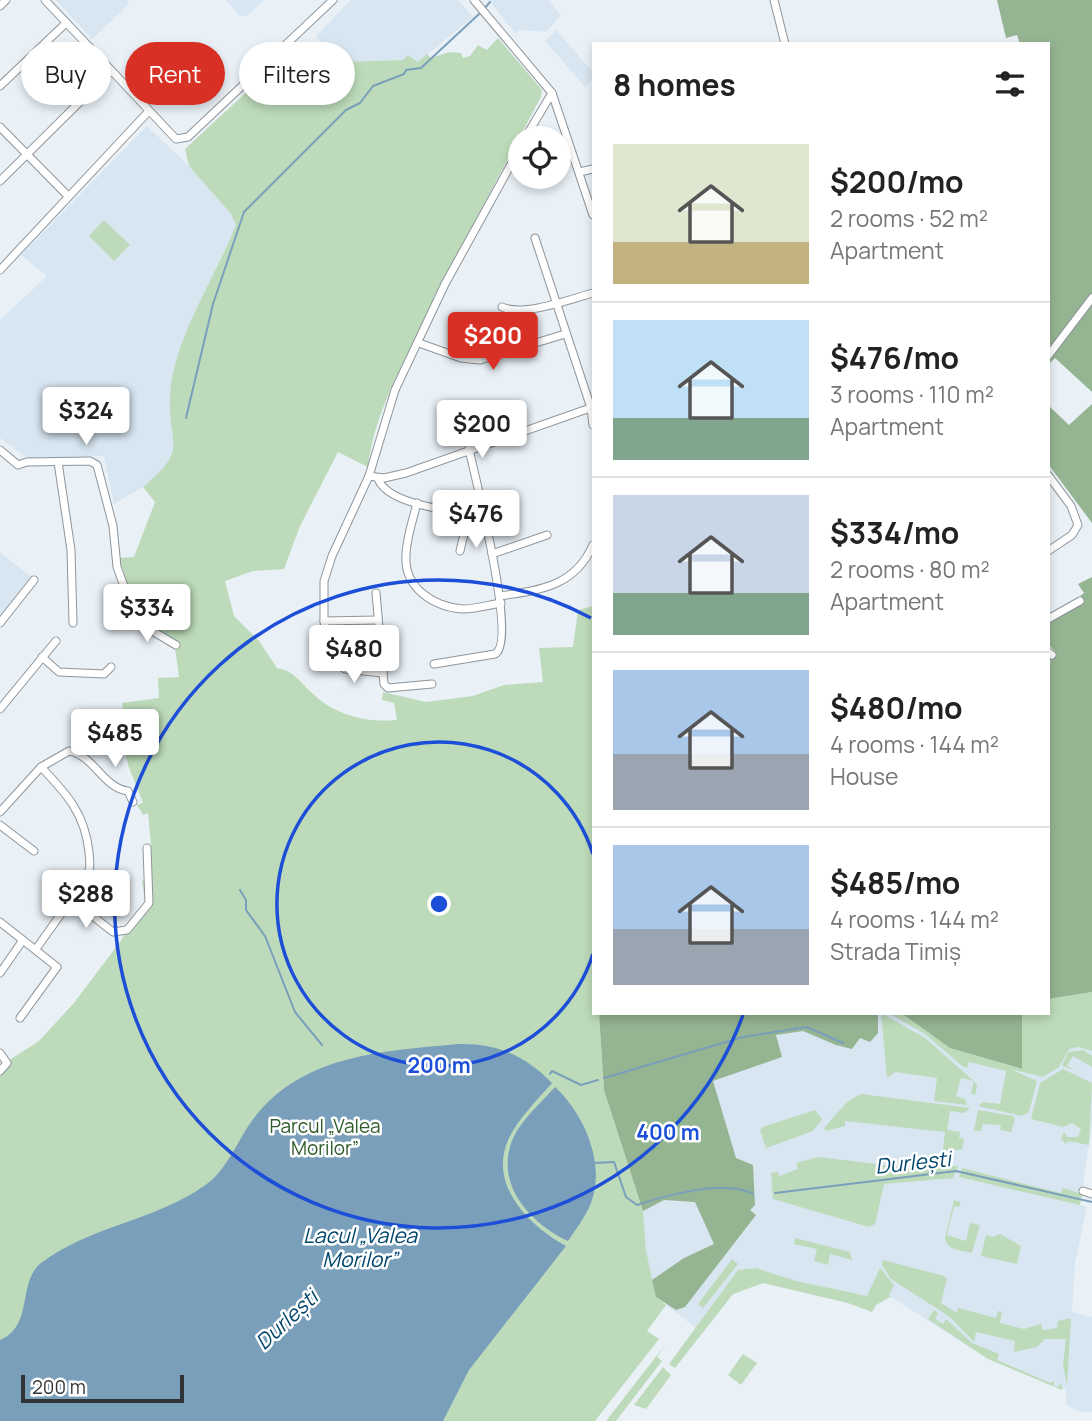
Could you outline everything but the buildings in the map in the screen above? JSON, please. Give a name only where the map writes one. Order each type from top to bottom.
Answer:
[{"type":"street","points":[[0,5],[6,0]]},
{"type":"street","points":[[45,0],[83,42]]},
{"type":"street","points":[[111,73],[171,136],[188,137],[333,0]]},
{"type":"street","points":[[474,0],[552,93],[592,212]]},
{"type":"street","points":[[774,0],[784,42]]},
{"type":"street","points":[[0,86],[66,23]]},
{"type":"street","points":[[532,126],[552,93]]},
{"type":"street","points":[[0,181],[76,105]]},
{"type":"street","points":[[0,270],[148,112]]},
{"type":"street","points":[[0,127],[68,197]]},
{"type":"street","points":[[579,172],[592,169]]},
{"type":"street","points":[[383,673],[345,669],[334,663],[329,655],[324,621],[324,582],[369,476],[390,402],[445,284],[508,170]]},
{"type":"street","points":[[369,476],[378,479],[406,473],[592,407],[565,334],[535,238]]},
{"type":"street","points":[[502,307],[522,310],[592,293]]},
{"type":"street","points":[[1050,353],[1092,298]]},
{"type":"street","points":[[419,343],[461,358],[480,360],[565,334]]},
{"type":"street","points":[[434,664],[501,651],[500,599],[469,449]]},
{"type":"street","points":[[0,450],[18,465],[90,461],[99,468],[115,533],[117,567],[136,622],[176,645]]},
{"type":"street","points":[[58,462],[71,550],[73,623]]},
{"type":"street","points":[[1050,478],[1078,517],[1078,525],[1072,535],[1050,550]]},
{"type":"street","points":[[378,479],[383,488],[417,503],[483,514]]},
{"type":"street","points":[[417,503],[405,555],[406,566],[418,591],[437,603],[463,609],[569,577],[586,561],[592,547]]},
{"type":"street","points":[[460,551],[469,513]]},
{"type":"street","points":[[492,554],[547,535]]},
{"type":"street","points":[[0,623],[34,580]]},
{"type":"street","points":[[376,593],[384,684],[388,688],[432,684]]},
{"type":"street","points":[[1050,618],[1080,601]]},
{"type":"street","points":[[324,621],[377,620]]},
{"type":"street","points":[[0,709],[57,641]]},
{"type":"street","points":[[42,657],[59,672],[109,670]]},
{"type":"street","points":[[2,807],[41,767],[65,752],[73,751],[114,788],[128,790],[133,802]]},
{"type":"street","points":[[36,949],[90,870],[86,832],[76,805],[41,767]]},
{"type":"street","points":[[0,825],[34,851]]},
{"type":"street","points":[[70,898],[113,932],[127,930],[149,903],[147,848]]},
{"type":"street","points":[[0,922],[54,964],[57,971],[20,1018]]},
{"type":"street","points":[[0,973],[23,940]]},
{"type":"street","points":[[0,1053],[7,1063],[0,1071]]},
{"type":"street","points":[[1083,1191],[1092,1194]]},
{"type":"shaded area","points":[[56,0],[129,0],[128,5],[92,39]]},
{"type":"shaded area","points":[[226,0],[264,0],[247,16],[240,16]]},
{"type":"shaded area","points":[[351,0],[458,0],[473,17],[418,62],[408,56],[403,60],[355,62],[355,42],[321,42],[316,36]]},
{"type":"shaded area","points":[[489,0],[548,0],[561,15],[546,32],[522,30],[515,33]]},
{"type":"shaded area","points":[[556,30],[592,71],[592,80],[585,87],[545,41]]},
{"type":"shaded area","points":[[147,126],[189,166],[231,214],[237,225],[196,309],[180,353],[170,396],[176,449],[163,471],[114,504],[104,456],[27,458],[0,438],[0,320],[47,276],[21,255]]},
{"type":"shaded area","points":[[0,552],[31,577],[0,616]]},
{"type":"shaded area","points":[[1092,992],[1092,1125],[1080,1205],[1087,1207],[1075,1263],[1072,1312],[1092,1317],[1092,1412],[1079,1412],[1066,1404],[1066,1390],[988,1359],[891,1297],[876,1305],[872,1312],[848,1303],[763,1283],[733,1294],[702,1333],[656,1297],[646,1250],[643,1211],[604,1090],[642,1061],[807,1026],[878,1033],[878,1015],[904,1015],[950,1048],[1021,1069],[1022,1015],[1050,1015],[1050,999]]},
{"type":"green space","points":[[997,0],[1092,0],[1092,392],[1055,358],[1050,363],[1050,42],[1019,42],[1017,35],[1006,38]]},
{"type":"green space","name":"Parcul „Valea Morilor”","points":[[498,38],[542,90],[541,97],[526,126],[508,126],[508,159],[397,376],[376,429],[368,467],[338,452],[300,526],[284,569],[253,571],[225,581],[234,616],[259,641],[277,668],[292,674],[320,700],[340,712],[362,719],[385,721],[397,720],[394,703],[382,700],[383,692],[426,702],[473,696],[504,685],[543,682],[539,648],[573,647],[578,610],[592,606],[592,1015],[599,1015],[604,1090],[643,1211],[646,1250],[656,1297],[666,1305],[647,1331],[659,1339],[595,1421],[0,1421],[0,1066],[39,1041],[73,1004],[120,942],[145,901],[142,881],[148,879],[144,845],[151,845],[148,813],[143,815],[137,805],[143,803],[128,765],[124,745],[130,744],[122,703],[159,698],[158,678],[179,677],[174,641],[159,630],[140,623],[119,558],[134,557],[155,502],[143,487],[158,474],[172,454],[170,397],[178,354],[186,331],[236,225],[231,214],[189,166],[185,149],[239,99],[239,105],[355,105],[355,62],[403,60],[408,55],[418,62],[427,54],[431,58],[449,52],[461,53],[463,58],[470,56],[478,45],[487,50]]},
{"type":"green space","points":[[104,220],[130,245],[114,261],[89,236]]},
{"type":"green space","points":[[1092,404],[1092,523],[1050,467],[1050,407],[1069,425]]},
{"type":"green space","points":[[1092,577],[1092,992],[1050,999],[1050,658],[1056,653],[1050,646],[1050,620],[1083,602],[1080,596],[1084,593],[1078,584]]},
{"type":"green space","points":[[1092,992],[1092,1051],[1078,1047],[1069,1049],[1059,1067],[1043,1077],[1010,1069],[1037,1081],[1029,1112],[1022,1116],[978,1106],[983,1102],[1000,1104],[1006,1071],[969,1062],[967,1068],[962,1066],[925,1034],[892,1015],[904,1015],[950,1048],[1021,1069],[1022,1015],[1050,1015],[1050,999]]},
{"type":"green space","points":[[599,1015],[878,1015],[878,1033],[870,1042],[860,1038],[852,1049],[803,1031],[776,1035],[782,1057],[713,1081],[736,1158],[753,1165],[755,1205],[750,1210],[756,1215],[685,1307],[676,1310],[656,1297],[652,1280],[684,1258],[714,1244],[695,1202],[664,1200],[643,1211],[604,1090]]},
{"type":"green space","points":[[881,1015],[925,1038],[974,1081],[961,1078],[956,1096],[965,1099],[967,1105],[934,1101],[937,1078],[895,1072],[887,1078]]},
{"type":"green space","points":[[904,1015],[1022,1015],[1022,1069],[950,1048]]},
{"type":"green space","points":[[1083,1050],[1092,1056],[1092,1067],[1073,1056],[1067,1066],[1077,1071],[1062,1066],[1068,1052]]},
{"type":"green space","points":[[1063,1069],[1092,1083],[1089,1145],[1068,1141],[1066,1144],[1061,1139],[1064,1132],[1067,1137],[1078,1137],[1081,1129],[1072,1123],[1063,1127],[1031,1119],[1040,1083]]},
{"type":"green space","points":[[974,1081],[977,1085],[975,1095],[971,1094]]},
{"type":"green space","points":[[861,1094],[970,1108],[964,1113],[950,1111],[947,1130],[960,1132],[959,1138],[964,1139],[962,1150],[943,1150],[945,1132],[845,1121],[845,1126],[826,1131],[824,1128],[847,1102]]},
{"type":"green space","points":[[815,1110],[822,1119],[813,1131],[766,1148],[760,1130],[763,1127]]},
{"type":"green space","points":[[978,1110],[1013,1116],[1015,1119],[1011,1132],[1000,1130],[1001,1125],[983,1124],[981,1131],[974,1131]]},
{"type":"green space","points":[[818,1157],[927,1170],[958,1166],[953,1178],[884,1184],[875,1224],[869,1227],[773,1199],[771,1173],[778,1172],[779,1176],[798,1169],[796,1163]]},
{"type":"green space","points":[[962,1168],[1061,1193],[1063,1188],[1082,1194],[1080,1205],[959,1177]]},
{"type":"green space","points":[[954,1200],[961,1202],[959,1207],[954,1206],[947,1235],[966,1241],[970,1223],[980,1225],[972,1253],[955,1249],[946,1242],[945,1238]]},
{"type":"green space","points":[[1000,1234],[1021,1246],[1017,1264],[981,1256],[986,1235],[992,1237]]},
{"type":"green space","points":[[795,1238],[850,1252],[852,1260],[830,1254],[828,1265],[814,1261],[817,1249],[794,1244]]},
{"type":"green space","points":[[732,1259],[738,1264],[703,1308],[698,1304]]},
{"type":"green space","points":[[883,1260],[944,1276],[947,1279],[941,1303],[957,1313],[958,1308],[996,1318],[998,1311],[1002,1312],[1000,1323],[1024,1329],[1041,1324],[1043,1330],[1057,1328],[1058,1321],[1071,1318],[1067,1385],[1063,1365],[1066,1339],[1045,1339],[1037,1347],[1014,1352],[1015,1341],[976,1332],[974,1342],[950,1317],[891,1279],[882,1265]]},
{"type":"green space","points":[[756,1268],[796,1281],[867,1296],[880,1268],[894,1285],[889,1295],[891,1296],[876,1305],[872,1312],[848,1303],[763,1283],[733,1294],[675,1368],[669,1364],[738,1270]]},
{"type":"green space","points":[[934,1310],[938,1313],[935,1319],[943,1324],[946,1319],[972,1343],[999,1354],[997,1360],[1050,1383],[1054,1381],[1054,1386],[1058,1387],[1061,1382],[1062,1390],[988,1359],[928,1319]]},
{"type":"green space","points":[[665,1345],[657,1357],[662,1361],[616,1421],[606,1421]]},
{"type":"green space","points":[[743,1354],[757,1363],[741,1385],[728,1375]]},
{"type":"green space","points":[[663,1367],[671,1375],[646,1409],[634,1405]]},
{"type":"water","name":"Lacul „Valea Morilor”","points":[[458,1044],[485,1046],[509,1053],[531,1065],[552,1083],[523,1116],[509,1138],[503,1171],[515,1202],[538,1227],[566,1246],[469,1370],[443,1421],[0,1421],[0,1340],[17,1325],[29,1281],[41,1263],[80,1240],[164,1208],[204,1186],[220,1172],[254,1118],[274,1097],[296,1080],[321,1068],[374,1054]]},
{"type":"water","points":[[555,1087],[583,1125],[590,1140],[596,1172],[591,1203],[568,1241],[532,1216],[514,1191],[509,1178],[510,1147],[517,1130]]},
{"type":"waterway","points":[[484,9],[490,2]]},
{"type":"waterway","points":[[186,418],[213,304],[244,212],[346,110],[360,103],[373,86],[404,74],[406,70],[421,68],[479,14]]},
{"type":"waterway","points":[[240,890],[246,900],[246,910],[265,936],[295,1012],[322,1045]]},
{"type":"waterway","points":[[604,1078],[743,1037],[807,1027],[843,1043]]},
{"type":"waterway","points":[[550,1074],[552,1071],[581,1085],[598,1080]]},
{"type":"waterway","name":"Durlești","points":[[594,1163],[614,1162],[626,1197],[637,1205],[680,1193],[712,1188],[728,1188],[753,1194]]},
{"type":"waterway","name":"Durlești","points":[[775,1193],[956,1171],[1092,1202]]}]
